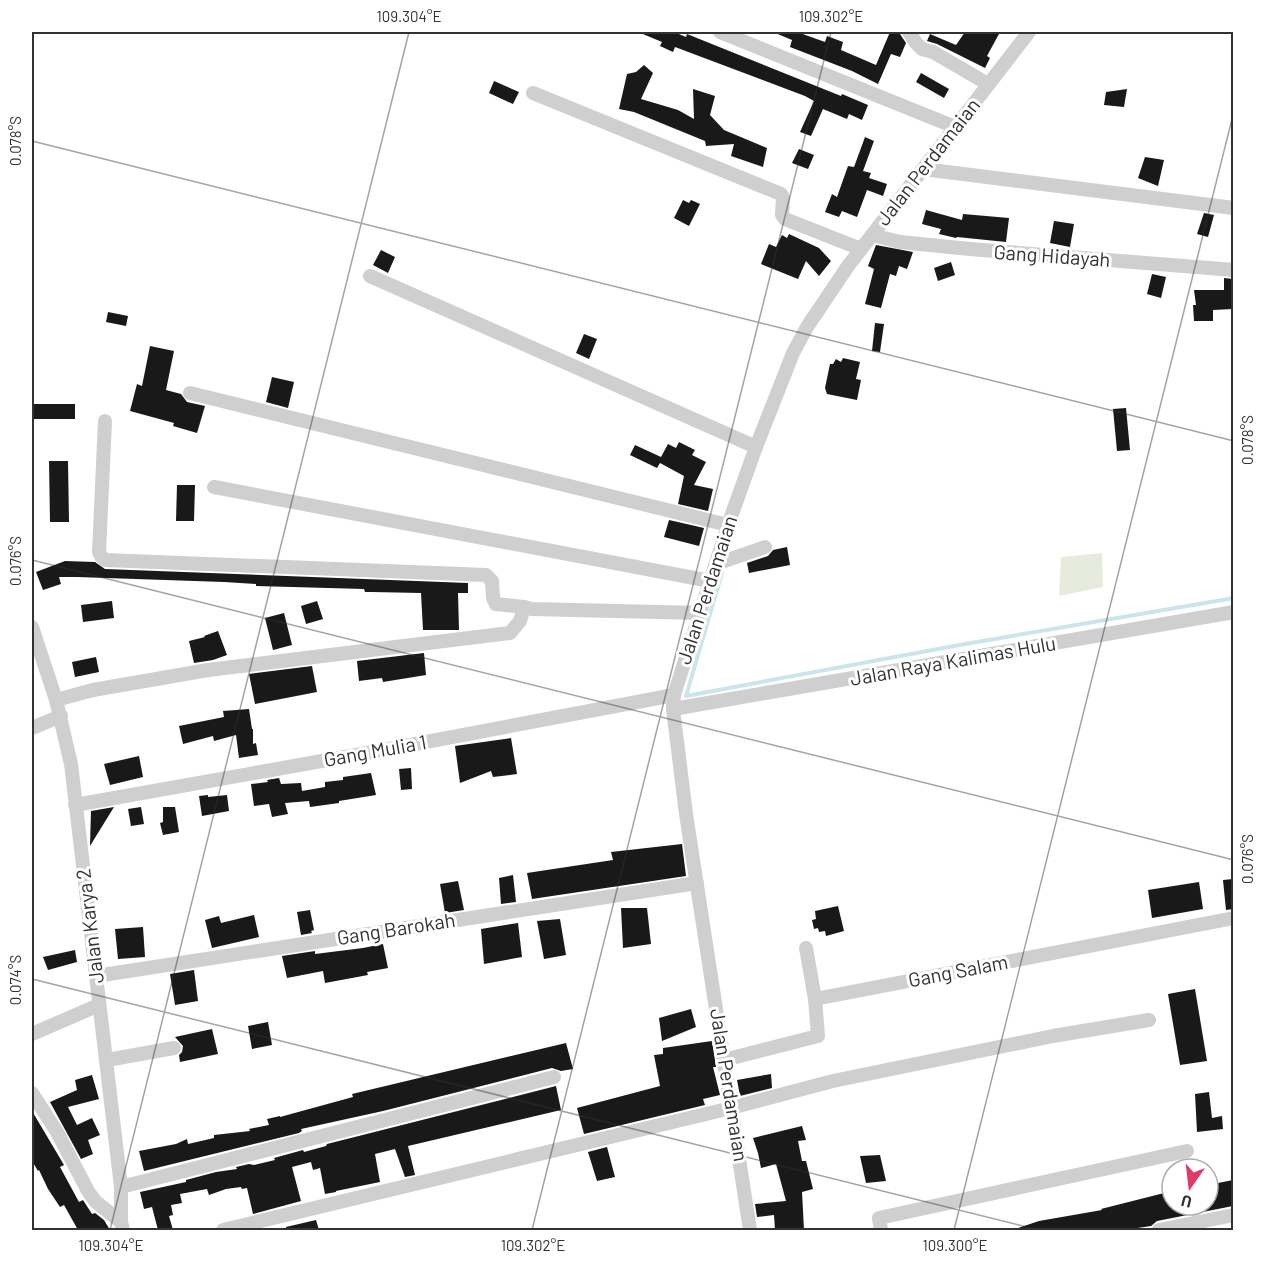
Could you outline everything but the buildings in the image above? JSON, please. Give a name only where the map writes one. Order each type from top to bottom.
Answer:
[{"type":"street","points":[[720,32],[955,127]]},
{"type":"street","points":[[909,32],[922,49],[933,52],[988,84]]},
{"type":"street","name":"Jalan Perdamaian","points":[[750,1230],[697,883],[673,702],[728,525],[756,447],[803,333],[861,249],[1029,32]]},
{"type":"street","points":[[533,93],[781,195],[783,198],[782,215],[785,219],[861,249]]},
{"type":"street","points":[[923,169],[1233,208]]},
{"type":"street","name":"Gang Hidayah","points":[[872,235],[900,242],[970,249],[1233,270]]},
{"type":"street","points":[[370,276],[756,447]]},
{"type":"street","points":[[190,393],[728,525]]},
{"type":"street","points":[[105,421],[99,552],[105,560],[486,575],[492,580],[493,598],[496,604],[532,609],[700,613]]},
{"type":"street","points":[[214,487],[710,581]]},
{"type":"street","points":[[716,564],[765,547]]},
{"type":"street","points":[[56,700],[93,690],[208,669],[510,633],[520,621],[524,607]]},
{"type":"street","name":"Jalan Raya Kalimas Hulu","points":[[673,702],[1233,612]]},
{"type":"street","name":"Jalan Karya 2","points":[[32,627],[61,716],[70,764],[107,1060],[121,1186],[122,1226]]},
{"type":"street","name":"Gang Mulia 1","points":[[75,805],[673,702]]},
{"type":"street","points":[[32,728],[61,716]]},
{"type":"street","name":"Gang Barokah","points":[[96,976],[697,883]]},
{"type":"street","name":"Gang Salam","points":[[814,999],[1233,918]]},
{"type":"street","points":[[724,1060],[818,1036],[806,948]]},
{"type":"street","points":[[32,1034],[99,1005]]},
{"type":"street","points":[[223,1230],[868,1073],[1053,1036],[1149,1020]]},
{"type":"street","points":[[107,1060],[174,1048]]},
{"type":"street","points":[[121,1186],[554,1077]]},
{"type":"street","points":[[32,1093],[57,1132],[88,1191],[95,1201],[122,1226]]},
{"type":"street","points":[[881,1230],[879,1218],[1187,1151]]},
{"type":"street","points":[[1159,1230],[1203,1226],[1233,1215]]},
{"type":"shaded area","points":[[1102,553],[1103,587],[1059,596],[1061,557]]},
{"type":"waterway","points":[[722,573],[686,696],[965,644],[1234,598]]}]
